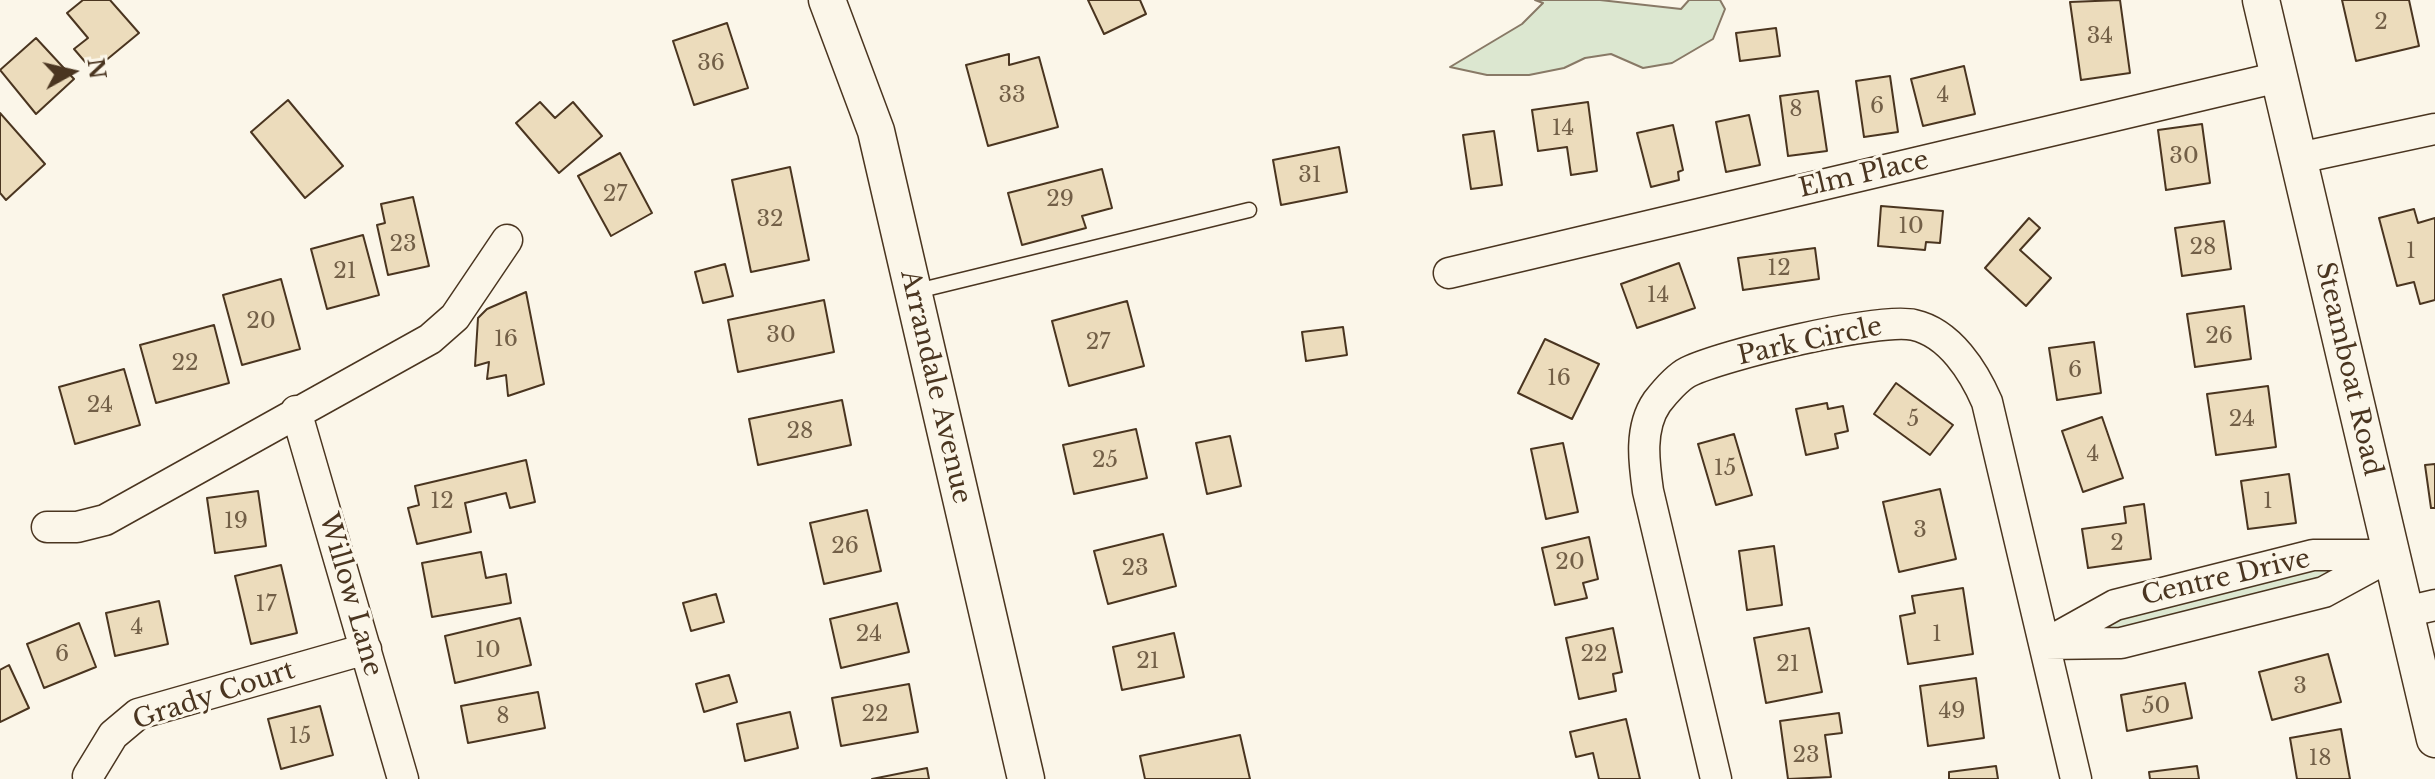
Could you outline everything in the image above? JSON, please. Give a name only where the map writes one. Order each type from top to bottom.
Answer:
[{"type":"street","name":"Arrandale Avenue","points":[[827,0],[876,131],[1026,779]]},
{"type":"street","name":"Steamboat Road","points":[[2261,0],[2392,555],[2420,609],[2435,739]]},
{"type":"street","name":"Elm Place","points":[[1449,273],[2279,77]]},
{"type":"street","points":[[2299,158],[2435,129]]},
{"type":"street","points":[[47,527],[77,527],[105,520],[430,339],[455,317],[507,240]]},
{"type":"street","name":"Park Circle","points":[[1716,779],[1648,491],[1642,450],[1656,404],[1686,373],[1774,346],[1885,323],[1915,325],[1941,338],[1975,374],[1987,402],[2076,779]]},
{"type":"street","name":"Willow Lane","points":[[296,411],[403,779]]},
{"type":"street","name":"Centre Drive","points":[[2045,644],[2121,643],[2324,592],[2392,555]]},
{"type":"street","name":"Grady Court","points":[[88,776],[113,735],[138,714],[366,649]]},
{"type":"lane","points":[[913,292],[1249,210]]},
{"type":"green space","points":[[1535,0],[1600,0],[1681,9],[1689,0],[1720,0],[1725,9],[1713,39],[1672,63],[1643,68],[1611,54],[1585,58],[1564,68],[1529,75],[1487,75],[1450,67],[1522,24],[1543,3]]},
{"type":"green space","points":[[2365,562],[2322,585],[2119,637],[2068,639],[2119,612],[2317,564]]},
{"type":"building","points":[[83,0],[110,0],[139,33],[93,71],[74,49],[88,38],[67,13]]},
{"type":"building","points":[[1088,0],[1140,0],[1146,14],[1104,34]]},
{"type":"building","points":[[2120,0],[2130,73],[2081,80],[2070,2]]},
{"type":"building","points":[[2342,0],[2409,0],[2419,46],[2356,61]]},
{"type":"building","points":[[727,23],[748,88],[694,105],[673,41]]},
{"type":"building","points":[[1776,28],[1780,56],[1740,61],[1736,33]]},
{"type":"building","points":[[36,38],[74,79],[36,114],[0,70]]},
{"type":"building","points":[[1009,54],[1009,65],[1039,57],[1058,127],[988,146],[966,65]]},
{"type":"building","points":[[1964,66],[1975,114],[1923,126],[1911,79]]},
{"type":"building","points":[[1890,76],[1898,132],[1864,137],[1856,81]]},
{"type":"building","points":[[1818,91],[1827,151],[1788,156],[1780,96]]},
{"type":"building","points":[[288,100],[343,166],[305,198],[251,132]]},
{"type":"building","points":[[540,102],[555,118],[573,102],[602,136],[559,173],[516,123]]},
{"type":"building","points":[[1588,102],[1597,171],[1571,175],[1567,147],[1538,151],[1532,110]]},
{"type":"building","points":[[0,113],[45,164],[6,200],[0,193]]},
{"type":"building","points":[[1749,115],[1760,165],[1726,172],[1716,122]]},
{"type":"building","points":[[2202,124],[2210,183],[2166,190],[2158,130]]},
{"type":"building","points":[[1673,125],[1683,170],[1678,172],[1679,180],[1651,187],[1637,133]]},
{"type":"building","points":[[1494,131],[1502,185],[1471,189],[1463,135]]},
{"type":"building","points":[[1339,147],[1347,192],[1281,205],[1273,160]]},
{"type":"building","points":[[620,153],[652,213],[611,236],[578,176]]},
{"type":"building","points":[[790,167],[809,260],[751,272],[732,180]]},
{"type":"building","points":[[1102,169],[1112,208],[1082,216],[1086,228],[1022,245],[1008,193]]},
{"type":"building","points":[[413,197],[429,266],[388,275],[377,225],[385,223],[381,204]]},
{"type":"building","points":[[1881,206],[1943,211],[1940,243],[1926,242],[1925,250],[1878,246]]},
{"type":"building","points":[[2414,209],[2418,223],[2435,218],[2435,300],[2420,304],[2414,282],[2397,286],[2379,218]]},
{"type":"building","points":[[2029,218],[2040,228],[2020,250],[2051,278],[2026,306],[1985,268]]},
{"type":"building","points":[[2224,221],[2231,269],[2182,276],[2175,228]]},
{"type":"building","points":[[363,235],[379,295],[327,309],[311,249]]},
{"type":"building","points":[[1815,248],[1819,279],[1743,290],[1738,258]]},
{"type":"building","points":[[1679,263],[1695,308],[1637,328],[1621,284]]},
{"type":"building","points":[[725,264],[733,296],[703,303],[695,272]]},
{"type":"building","points":[[281,279],[300,349],[242,365],[223,295]]},
{"type":"building","points":[[526,292],[544,384],[508,396],[506,375],[487,379],[489,362],[475,366],[478,318],[487,309]]},
{"type":"building","points":[[824,300],[834,352],[738,372],[728,320]]},
{"type":"building","points":[[1127,301],[1144,366],[1069,386],[1052,321]]},
{"type":"building","points":[[2244,306],[2251,359],[2195,367],[2187,314]]},
{"type":"building","points":[[214,325],[229,383],[156,403],[140,345]]},
{"type":"building","points":[[1343,327],[1347,355],[1306,361],[1302,332]]},
{"type":"building","points":[[1545,339],[1599,364],[1572,419],[1518,393]]},
{"type":"building","points":[[2094,342],[2101,393],[2057,400],[2049,348]]},
{"type":"building","points":[[124,369],[140,425],[75,444],[59,387]]},
{"type":"building","points":[[1896,383],[1953,425],[1930,455],[1874,414]]},
{"type":"building","points":[[2268,386],[2276,447],[2216,455],[2207,394]]},
{"type":"building","points":[[842,400],[851,445],[758,465],[749,419]]},
{"type":"building","points":[[1827,403],[1828,409],[1843,406],[1848,431],[1835,434],[1838,448],[1806,455],[1796,409]]},
{"type":"building","points":[[2102,417],[2123,478],[2083,492],[2062,431]]},
{"type":"building","points":[[1136,429],[1147,478],[1074,494],[1063,445]]},
{"type":"building","points":[[1734,434],[1752,495],[1716,505],[1698,444]]},
{"type":"building","points":[[1230,436],[1241,486],[1207,494],[1196,443]]},
{"type":"building","points":[[1563,443],[1578,512],[1546,519],[1531,449]]},
{"type":"building","points":[[526,460],[535,502],[510,508],[506,493],[465,503],[471,532],[417,544],[408,508],[419,505],[415,486]]},
{"type":"building","points":[[2435,464],[2435,508],[2431,508],[2425,465]]},
{"type":"building","points":[[2289,474],[2296,523],[2248,529],[2241,481]]},
{"type":"building","points":[[1940,489],[1956,559],[1899,572],[1883,502]]},
{"type":"building","points":[[258,491],[266,546],[215,553],[207,498]]},
{"type":"building","points":[[2144,504],[2151,559],[2088,568],[2082,529],[2126,523],[2124,507]]},
{"type":"building","points":[[867,510],[881,571],[824,584],[810,523]]},
{"type":"building","points":[[1163,534],[1176,586],[1108,604],[1094,551]]},
{"type":"building","points":[[1589,537],[1598,579],[1583,583],[1587,598],[1555,605],[1542,548]]},
{"type":"building","points":[[1774,546],[1782,605],[1747,610],[1739,551]]},
{"type":"building","points":[[481,552],[486,578],[506,574],[511,603],[432,617],[422,563]]},
{"type":"building","points":[[281,565],[297,633],[251,644],[235,576]]},
{"type":"building","points":[[1963,588],[1973,654],[1908,664],[1900,616],[1915,613],[1912,596]]},
{"type":"building","points":[[716,594],[724,622],[691,631],[683,603]]},
{"type":"building","points":[[159,601],[168,644],[115,656],[106,613]]},
{"type":"building","points":[[897,603],[909,652],[841,668],[830,619]]},
{"type":"building","points":[[520,618],[531,665],[455,683],[445,636]]},
{"type":"building","points":[[79,623],[96,667],[44,688],[27,644]]},
{"type":"building","points":[[1613,628],[1622,672],[1613,674],[1616,691],[1579,699],[1566,638]]},
{"type":"building","points":[[1809,628],[1822,692],[1766,703],[1754,638]]},
{"type":"building","points":[[1174,633],[1184,677],[1122,690],[1113,647]]},
{"type":"building","points":[[2328,654],[2341,702],[2272,720],[2259,672]]},
{"type":"building","points":[[9,665],[29,708],[0,722],[0,670]]},
{"type":"building","points":[[729,675],[737,702],[704,712],[696,684]]},
{"type":"building","points":[[1976,678],[1984,738],[1928,746],[1920,686]]},
{"type":"building","points":[[2185,683],[2192,718],[2127,731],[2121,695]]},
{"type":"building","points":[[909,684],[918,732],[841,746],[832,698]]},
{"type":"building","points":[[538,692],[545,728],[468,743],[461,706]]},
{"type":"building","points":[[320,706],[333,755],[281,769],[268,719]]},
{"type":"building","points":[[790,712],[798,748],[745,761],[737,724]]},
{"type":"building","points":[[1839,713],[1842,733],[1825,735],[1831,777],[1788,779],[1780,721]]},
{"type":"building","points":[[1626,719],[1640,779],[1599,779],[1593,753],[1576,757],[1570,732]]},
{"type":"building","points":[[2341,729],[2350,779],[2297,779],[2290,738]]},
{"type":"building","points":[[1240,735],[1250,779],[1145,779],[1140,756]]},
{"type":"building","points":[[1996,766],[1998,779],[1949,779],[1949,772]]},
{"type":"building","points":[[2197,766],[2199,779],[2150,779],[2149,772]]},
{"type":"building","points":[[927,768],[929,779],[872,779]]}]
